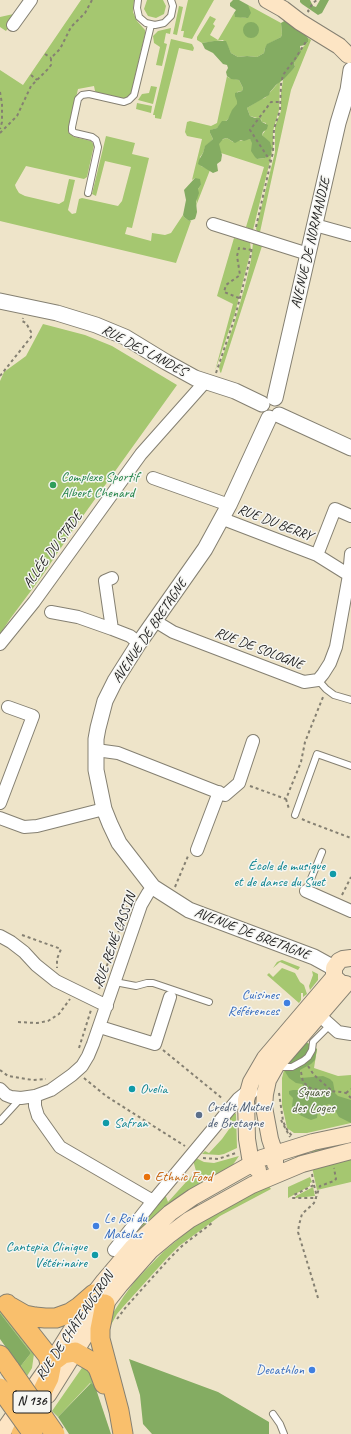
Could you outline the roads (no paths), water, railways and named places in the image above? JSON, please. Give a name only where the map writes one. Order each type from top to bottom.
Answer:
[{"type":"highway","points":[[3,1300],[25,1315],[40,1318],[56,1318],[100,1299],[100,1339],[119,1411],[123,1434]]},
{"type":"highway","points":[[3,1300],[48,1356],[51,1363],[49,1378],[22,1434]]},
{"type":"highway","points":[[51,1363],[63,1354],[75,1352],[90,1360],[98,1368],[104,1382],[118,1434]]},
{"type":"highway","name":"N 136","points":[[5,1362],[55,1434]]},
{"type":"highway","points":[[8,1434],[35,1385]]},
{"type":"highway","name":"N 136","points":[[0,1388],[33,1434]]},
{"type":"main road","points":[[268,0],[338,46],[351,57]]},
{"type":"main road","points":[[283,9],[294,12],[342,39],[351,57]]},
{"type":"main road","points":[[341,978],[264,1058],[253,1076],[246,1100],[246,1131],[251,1163],[262,1172],[275,1176],[275,1154],[265,1114],[272,1092],[273,1070],[324,1020],[341,978],[339,961],[351,958]]},
{"type":"main road","name":"RUE DE CHÂTEAUGIRON","points":[[22,1434],[75,1352],[111,1272],[132,1248],[170,1213],[193,1197],[262,1158],[312,1142],[351,1134]]},
{"type":"main road","name":"RUE DE CHÂTEAUGIRON","points":[[1,1434],[51,1363],[100,1299],[151,1250],[169,1235],[189,1220],[252,1185],[302,1164],[351,1151]]},
{"type":"street","points":[[13,25],[32,0]]},
{"type":"street","name":"AVENUE DE NORMANDIE","points":[[268,401],[308,254],[338,123],[350,87],[351,57]]},
{"type":"street","points":[[212,224],[308,254]]},
{"type":"street","points":[[315,225],[351,235]]},
{"type":"street","name":"RUE DES LANDES","points":[[0,301],[56,313],[96,325],[125,337],[183,372],[209,383],[268,401]]},
{"type":"street","name":"ALLÉE DU STADE","points":[[0,644],[34,602],[141,454],[209,383]]},
{"type":"street","points":[[268,401],[281,403],[282,409],[274,416],[350,446]]},
{"type":"street","name":"AVENUE DE BRETAGNE","points":[[274,416],[223,519],[205,549],[121,668],[105,701],[98,728],[96,770],[104,809],[110,824],[120,844],[153,887],[178,904],[203,916],[314,958],[341,978]]},
{"type":"street","points":[[153,478],[229,505]]},
{"type":"street","name":"RUE DU BERRY","points":[[317,555],[335,509],[351,516]]},
{"type":"street","name":"RUE DU BERRY","points":[[223,519],[317,555],[349,575]]},
{"type":"street","points":[[322,685],[323,674],[330,663],[336,647],[349,575],[351,554]]},
{"type":"street","points":[[112,578],[105,581],[112,629]]},
{"type":"street","points":[[51,612],[78,617],[130,636],[139,643]]},
{"type":"street","name":"RUE DE SOLOGNE","points":[[155,621],[173,632],[304,682],[322,685]]},
{"type":"street","points":[[0,803],[33,716],[8,707]]},
{"type":"street","points":[[96,750],[118,753],[225,795],[239,783],[253,741]]},
{"type":"street","points":[[197,850],[219,792]]},
{"type":"street","points":[[0,818],[24,827],[36,826],[104,809]]},
{"type":"street","name":"RUE RENÉ CASSIN","points":[[0,1089],[10,1097],[21,1098],[35,1096],[51,1090],[76,1072],[88,1056],[100,1027],[141,905],[148,892],[153,887]]},
{"type":"street","points":[[306,891],[351,911]]},
{"type":"street","name":"RUE RENÉ CASSIN","points":[[0,936],[24,952],[36,965],[51,977],[76,991],[109,1000]]},
{"type":"street","points":[[100,1027],[155,1044],[170,997]]},
{"type":"street","points":[[324,1020],[340,1033],[351,1034]]},
{"type":"street","points":[[114,1250],[238,1099],[248,1091],[272,1092]]},
{"type":"street","points":[[35,1096],[35,1106],[38,1116],[60,1147],[153,1201]]},
{"type":"lane","points":[[138,0],[136,8],[139,17],[151,25],[160,25],[168,20],[173,11],[171,0]]},
{"type":"lane","points":[[88,193],[98,147],[96,140],[92,137],[72,131],[78,99],[82,95],[89,94],[124,102],[129,100],[134,95],[151,25]]},
{"type":"lane","name":"RUE DE SOLOGNE","points":[[322,685],[334,695],[351,700]]},
{"type":"lane","points":[[295,815],[317,754],[351,766]]},
{"type":"lane","points":[[306,891],[322,852]]},
{"type":"lane","points":[[115,982],[136,986],[147,983],[153,984],[209,1002]]},
{"type":"lane","points":[[273,1070],[284,1067],[292,1067],[303,1061],[312,1050],[313,1042],[324,1020]]},
{"type":"lane","points":[[0,1121],[21,1098]]},
{"type":"lane","points":[[273,1414],[280,1424],[284,1434]]},
{"type":"place","name":"Complexe Sportif Albert Chenard","points":[[53,485]]},
{"type":"place","name":"École de musique et de danse du Suet","points":[[333,874]]},
{"type":"place","name":"Cuisines Références","points":[[287,1003]]},
{"type":"place","name":"Ovelia","points":[[132,1089]]},
{"type":"place","name":"Crédit Mutuel de Bretagne","points":[[199,1115]]},
{"type":"place","name":"Safran","points":[[106,1123]]},
{"type":"place","name":"Ethnic Food","points":[[147,1177]]},
{"type":"place","name":"Le Roi du Matelas","points":[[96,1226]]},
{"type":"place","name":"Cantepia Clinique Vétérinaire","points":[[95,1255]]},
{"type":"place","name":"Decathlon","points":[[312,1370]]},
{"type":"park label","name":"Square des Loges","points":[[313,1100]]}]
